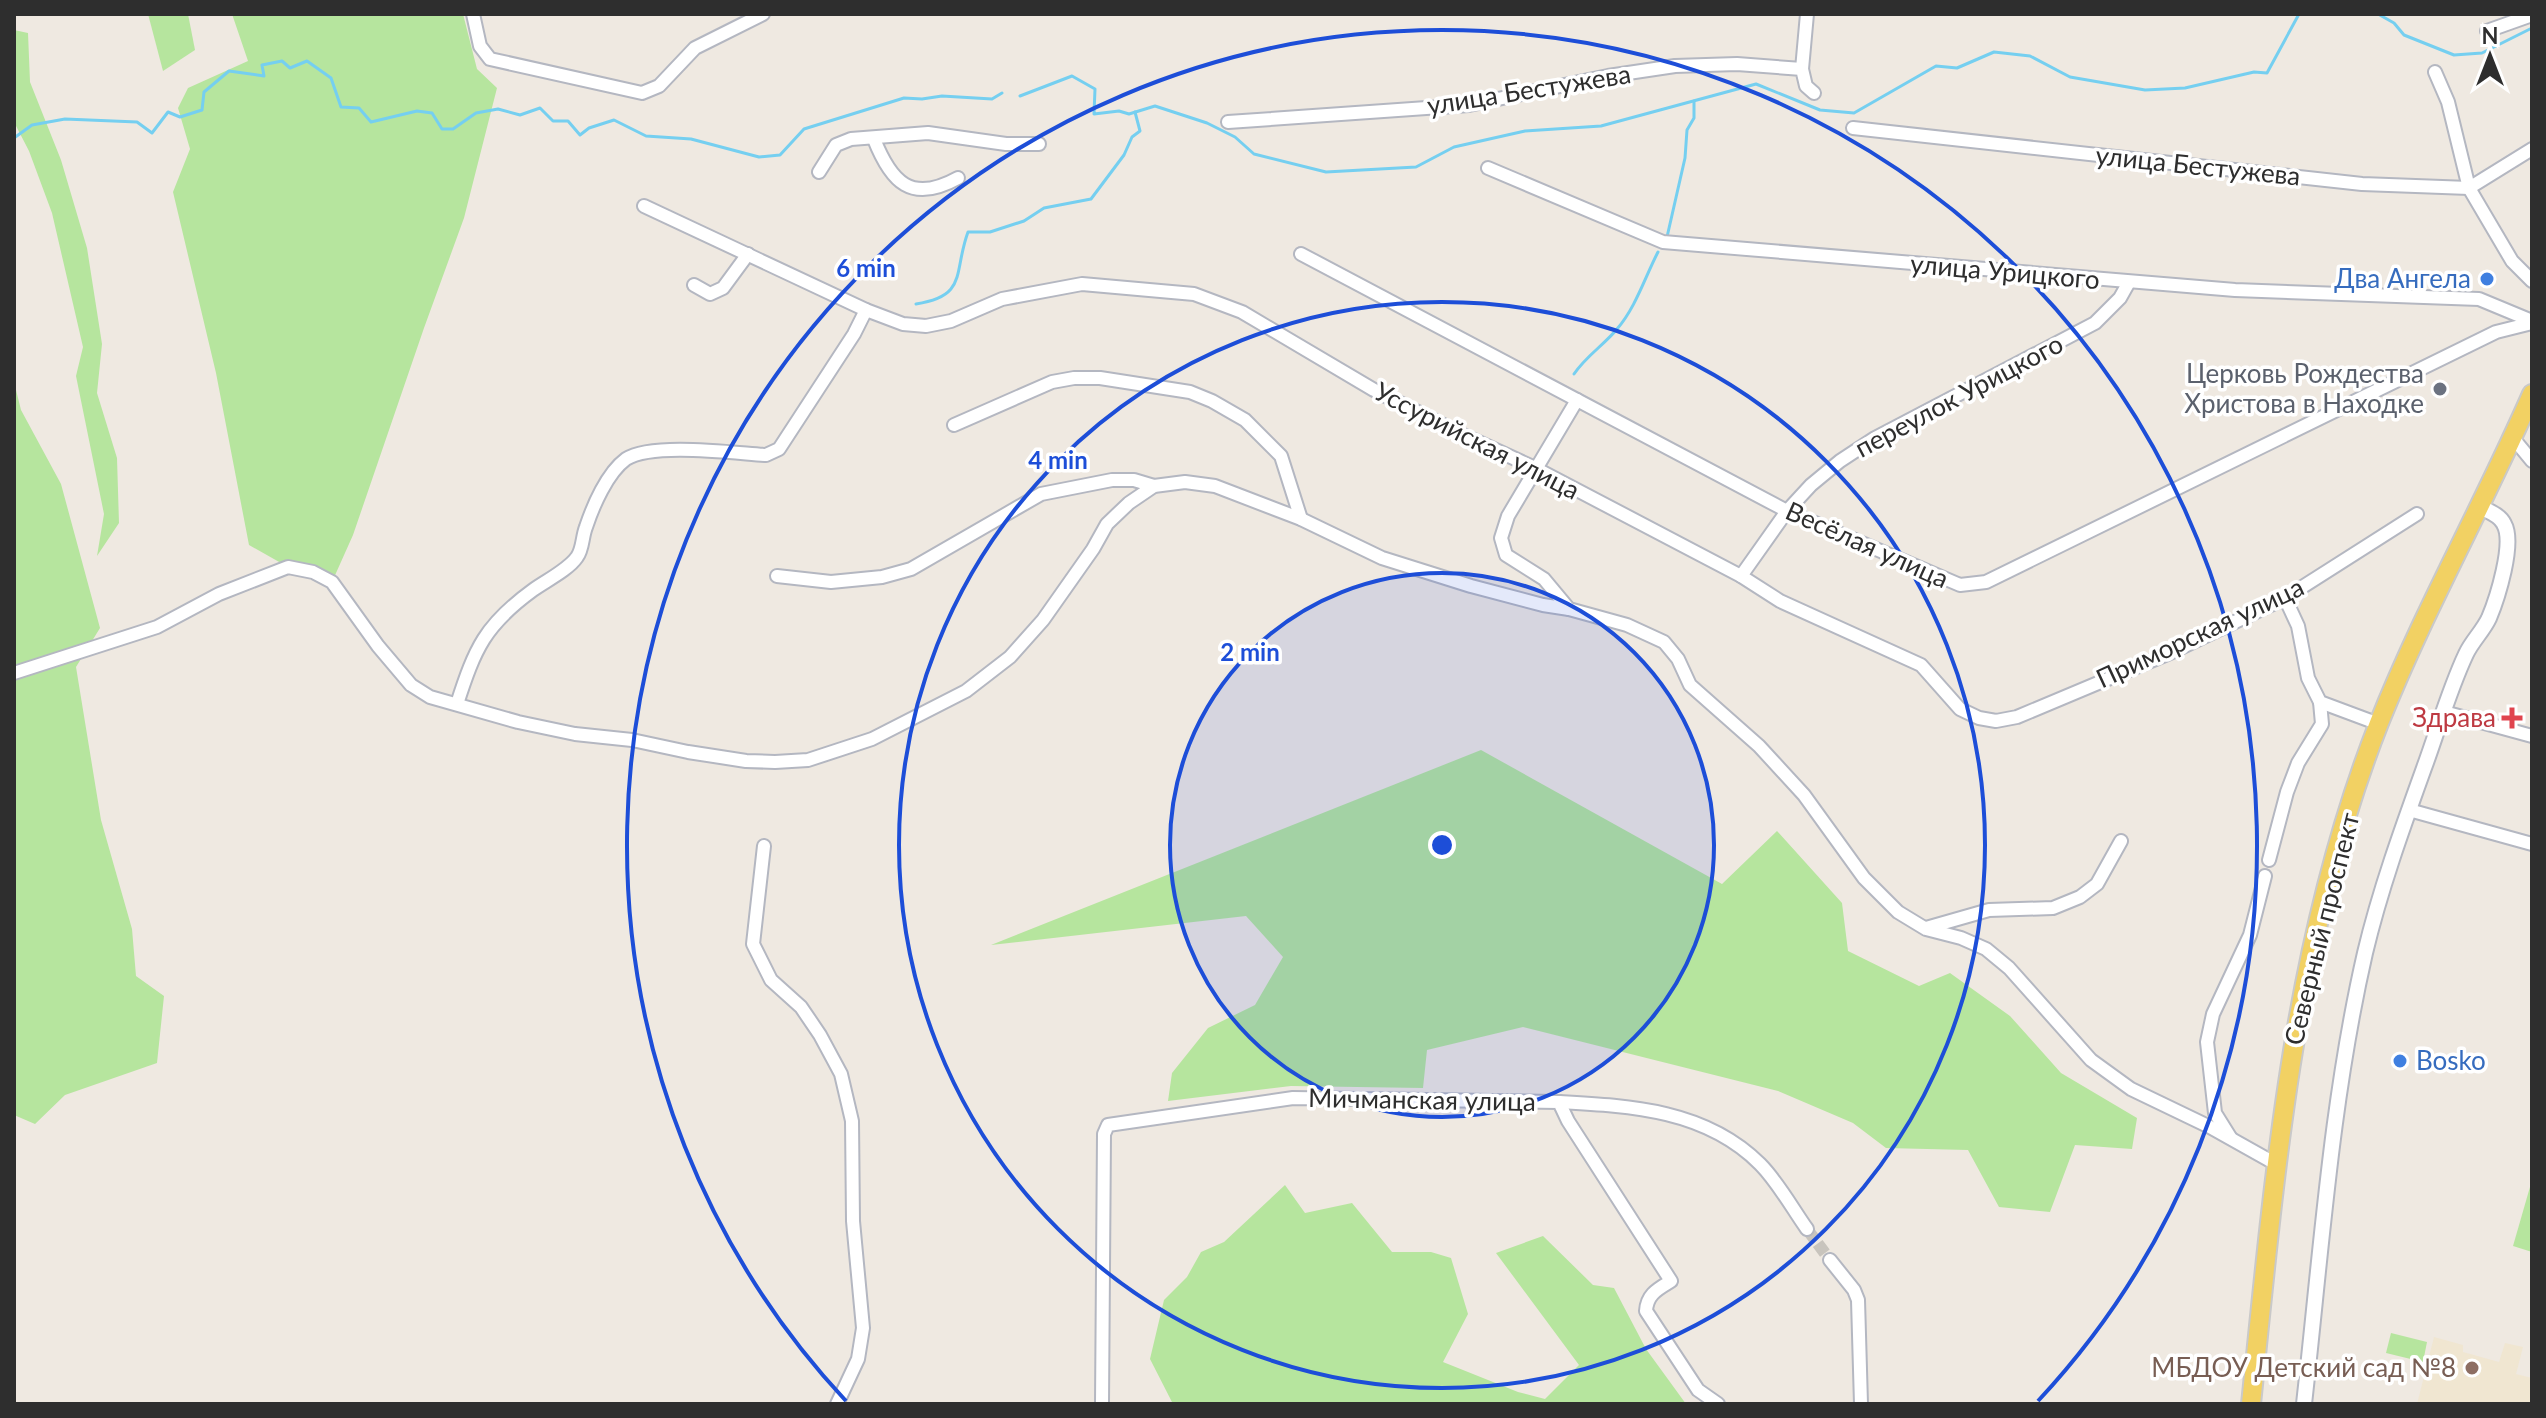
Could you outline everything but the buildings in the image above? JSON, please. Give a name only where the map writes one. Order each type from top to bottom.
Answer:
[{"type":"main road","name":"Северный проспект","points":[[2251,1404],[2289,1068],[2327,884],[2379,724],[2532,394]]},
{"type":"street","points":[[473,14],[480,46],[490,59],[629,92],[650,92],[695,48],[763,14]]},
{"type":"street","points":[[1807,14],[1802,69],[1806,86],[1814,93]]},
{"type":"street","points":[[2487,31],[2532,15]]},
{"type":"street","name":"улица Бестужева","points":[[1228,122],[1469,105],[1608,76],[1675,66],[1737,64],[1802,69]]},
{"type":"street","points":[[2435,72],[2448,102],[2469,188],[2512,261],[2532,281]]},
{"type":"street","name":"улица Бестужева","points":[[1853,128],[2362,184],[2469,188]]},
{"type":"street","points":[[819,172],[836,145],[851,139],[874,139],[890,134],[928,133],[1006,144],[1039,144]]},
{"type":"street","points":[[874,139],[885,168],[902,184],[922,189],[942,187],[958,178]]},
{"type":"street","points":[[2469,188],[2532,149]]},
{"type":"street","name":"улица Урицкого","points":[[1488,168],[1663,242],[2235,290],[2479,299],[2532,322]]},
{"type":"street","points":[[457,704],[469,667],[492,624],[509,607],[576,559],[585,528],[608,479],[627,459],[651,451],[773,453],[779,449],[854,334],[866,310],[644,206]]},
{"type":"street","points":[[694,285],[710,294],[723,288],[748,254]]},
{"type":"street","name":"Весёлая улица","points":[[1301,254],[1787,511],[1960,585],[1986,582],[2496,332],[2532,322]]},
{"type":"street","name":"переулок Урицкого","points":[[1741,576],[1787,511],[1811,485],[1875,438],[2095,323],[2120,298],[2129,282]]},
{"type":"street","name":"Уссурийская улица","points":[[866,310],[903,324],[926,326],[951,321],[1002,299],[1082,284],[1194,294],[1242,312],[1374,390],[1535,468],[1741,576],[1780,601],[1921,665],[1960,709],[1979,718],[1996,721],[2017,717]]},
{"type":"street","points":[[954,425],[1052,382],[1074,378],[1100,378],[1190,392],[1245,420],[1281,456],[1301,519]]},
{"type":"street","points":[[1569,609],[1552,587],[1506,555],[1502,546],[1508,516],[1577,400]]},
{"type":"street","points":[[2513,438],[2532,461]]},
{"type":"street","points":[[777,576],[831,582],[882,577],[911,569],[1041,494],[1112,480],[1134,480],[1154,486],[1185,482],[1215,486],[1301,519],[1382,558],[1529,602],[1627,625],[1664,642],[1678,659],[1690,685],[1759,746],[1804,795],[1880,896],[1898,912],[1926,929],[1961,938],[1986,949],[2009,968],[2091,1060],[2131,1089],[2276,1164]]},
{"type":"street","points":[[14,673],[157,627],[219,594],[288,567],[313,572],[332,582],[378,646],[411,685],[430,697],[518,722],[575,734],[632,740],[746,761],[808,760],[872,739],[966,691],[1010,657],[1043,620],[1107,524],[1129,503],[1154,486]]},
{"type":"street","points":[[2304,1404],[2331,1163],[2358,992],[2385,878],[2467,653],[2488,619],[2505,560],[2505,524],[2480,507]]},
{"type":"street","name":"Приморская улица","points":[[2017,717],[2172,652],[2285,598],[2417,514]]},
{"type":"street","points":[[2269,860],[2298,763],[2322,724],[2320,702],[2308,678],[2298,626],[2285,598]]},
{"type":"street","points":[[2320,702],[2379,724]]},
{"type":"street","points":[[2444,712],[2532,736]]},
{"type":"street","points":[[2409,810],[2532,844]]},
{"type":"street","points":[[1926,929],[1989,910],[2053,908],[2080,897],[2097,884],[2121,841]]},
{"type":"street","points":[[764,846],[753,944],[771,980],[801,1007],[820,1035],[841,1074],[852,1121],[853,1221],[863,1328],[858,1359],[837,1404]]},
{"type":"street","points":[[2232,1139],[2215,1113],[2207,1042],[2213,1014],[2250,935],[2265,876]]},
{"type":"street","name":"Мичманская улица","points":[[1102,1404],[1104,1134],[1108,1125],[1293,1098],[1559,1102],[1568,1121],[1671,1281],[1652,1294],[1646,1311],[1698,1390],[1718,1404]]},
{"type":"street","points":[[1559,1102],[1628,1106],[1676,1115],[1723,1134],[1762,1166],[1807,1229]]},
{"type":"street","points":[[1830,1260],[1854,1290],[1858,1300],[1861,1404]]},
{"type":"shaded area","name":"МБДОУ Детский сад №8","points":[[2434,1337],[2463,1345],[2463,1352],[2499,1362],[2505,1343],[2523,1347],[2516,1374],[2532,1378],[2532,1404],[2417,1404]]},
{"type":"green space","points":[[148,14],[188,14],[195,50],[163,71]]},
{"type":"green space","points":[[232,14],[463,14],[477,69],[497,88],[464,218],[353,535],[332,582],[288,567],[249,545],[216,373],[173,192],[190,149],[178,108],[188,88],[248,61]]},
{"type":"green space","points":[[14,30],[28,33],[30,82],[61,160],[87,248],[102,344],[97,393],[117,458],[119,523],[97,556],[104,514],[76,376],[83,347],[52,213],[29,151],[14,122]]},
{"type":"green space","points":[[14,382],[21,410],[61,484],[100,628],[76,667],[101,820],[132,929],[136,976],[164,996],[157,1063],[65,1095],[35,1124],[14,1115]]},
{"type":"green space","points":[[1481,750],[1722,884],[1777,831],[1842,903],[1848,951],[1919,986],[1950,973],[2010,1016],[2061,1073],[2137,1118],[2132,1149],[2075,1145],[2050,1212],[1999,1207],[1968,1150],[1886,1148],[1853,1123],[1778,1091],[1523,1027],[1427,1050],[1423,1088],[1291,1086],[1168,1101],[1172,1073],[1208,1028],[1255,1005],[1283,957],[1246,916],[991,945]]},
{"type":"green space","points":[[2532,1180],[2532,1252],[2513,1246]]},
{"type":"green space","points":[[1285,1185],[1305,1213],[1352,1203],[1392,1252],[1431,1252],[1451,1258],[1468,1314],[1443,1362],[1518,1392],[1545,1399],[1579,1365],[1496,1253],[1543,1236],[1593,1285],[1614,1288],[1646,1349],[1686,1404],[1173,1404],[1150,1359],[1164,1300],[1187,1277],[1201,1252],[1224,1242]]},
{"type":"green space","points":[[2391,1333],[2427,1342],[2423,1362],[2386,1353]]},
{"type":"waterway","points":[[1020,96],[1072,76],[1095,89],[1094,114],[1119,111],[1129,114],[1155,106],[1207,123],[1235,137],[1254,154],[1326,172],[1416,167],[1454,147],[1525,131],[1601,126],[1756,84],[1820,110],[1854,113],[1936,66],[1957,68],[1994,52],[2030,56],[2070,77],[2145,90],[2185,88],[2254,72],[2267,73],[2299,14]]},
{"type":"waterway","points":[[2378,14],[2394,23],[2404,35],[2454,55],[2482,53],[2532,28]]},
{"type":"waterway","points":[[14,138],[32,125],[65,119],[137,122],[152,133],[168,112],[180,117],[202,110],[204,92],[229,71],[264,76],[262,65],[282,61],[290,68],[307,61],[331,78],[341,107],[359,108],[371,122],[417,111],[432,113],[442,129],[453,129],[476,113],[498,109],[520,115],[540,108],[553,121],[568,121],[580,135],[589,128],[614,120],[646,136],[691,139],[759,157],[780,155],[804,129],[904,98],[942,96],[992,99],[1002,93]]},
{"type":"waterway","points":[[1667,237],[1685,158],[1687,130],[1694,118],[1694,101]]},
{"type":"waterway","points":[[916,304],[933,300],[951,289],[968,232],[990,232],[1024,221],[1044,208],[1091,199],[1124,155],[1132,137],[1140,131],[1135,112]]},
{"type":"waterway","points":[[1574,374],[1624,320],[1658,252]]},
{"type":"tunnel","points":[[1807,1229],[1830,1260]]},
{"type":"place","name":"Два Ангела","points":[[2487,279]]},
{"type":"place","name":"Церковь Рождества Христова в Находке","points":[[2440,389]]},
{"type":"place","name":"Здрава","points":[[2512,718]]},
{"type":"place","name":"Bosko","points":[[2400,1061]]},
{"type":"place","name":"МБДОУ Детский сад №8","points":[[2472,1368]]}]
